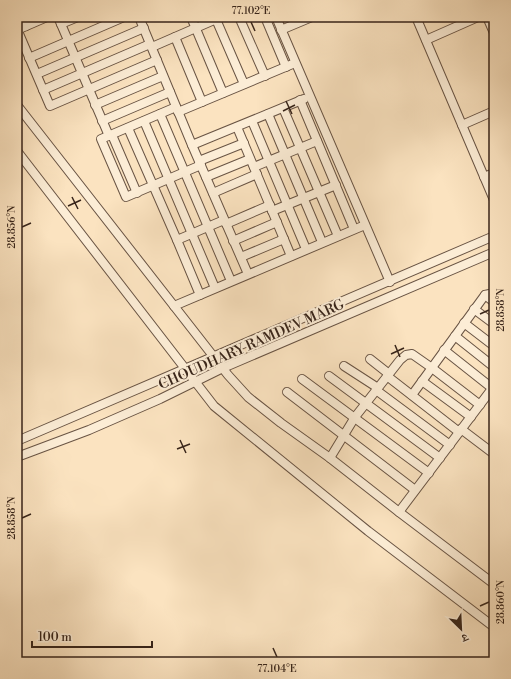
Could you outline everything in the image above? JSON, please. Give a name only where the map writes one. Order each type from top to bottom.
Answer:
[{"type":"street","points":[[22,17],[26,26]]},
{"type":"street","points":[[48,17],[17,30],[50,106],[157,60]]},
{"type":"street","points":[[78,17],[59,21],[102,121],[137,193]]},
{"type":"street","points":[[29,58],[124,17]]},
{"type":"street","points":[[190,17],[223,93]]},
{"type":"street","points":[[239,17],[265,76]]},
{"type":"street","points":[[265,17],[286,67]]},
{"type":"street","points":[[276,17],[390,282]]},
{"type":"street","points":[[281,30],[312,17]]},
{"type":"street","points":[[416,17],[494,200]]},
{"type":"street","points":[[426,40],[478,17]]},
{"type":"street","points":[[487,17],[494,33]]},
{"type":"street","points":[[43,90],[175,37],[218,18],[244,84]]},
{"type":"street","points":[[37,74],[75,58],[143,21],[151,46],[177,109],[248,274]]},
{"type":"street","points":[[175,37],[202,102]]},
{"type":"street","points":[[244,143],[184,172],[126,197],[101,140],[160,114],[202,102],[295,63]]},
{"type":"street","points":[[96,105],[164,76]]},
{"type":"street","points":[[102,121],[170,92]]},
{"type":"street","points":[[192,145],[310,96]]},
{"type":"street","points":[[300,100],[354,229]]},
{"type":"street","points":[[17,105],[213,356],[248,397],[494,584]]},
{"type":"street","points":[[283,108],[338,236]]},
{"type":"street","points":[[462,125],[494,111]]},
{"type":"street","points":[[160,114],[231,281]]},
{"type":"street","points":[[268,114],[322,242]]},
{"type":"street","points":[[144,121],[215,288]]},
{"type":"street","points":[[252,121],[306,249]]},
{"type":"street","points":[[237,127],[291,256]]},
{"type":"street","points":[[128,128],[200,295]]},
{"type":"street","points":[[213,193],[255,171],[269,161],[317,141]]},
{"type":"street","points":[[17,152],[214,406],[368,531],[494,627]]},
{"type":"street","points":[[206,177],[250,159]]},
{"type":"street","points":[[484,177],[494,173]]},
{"type":"street","points":[[176,240],[208,227],[271,208],[288,205],[336,185]]},
{"type":"street","points":[[234,241],[277,222]]},
{"type":"street","points":[[174,306],[365,225]]},
{"type":"street","points":[[17,440],[390,282],[494,236]]},
{"type":"street","points":[[241,257],[284,239]]},
{"type":"street","name":"CHOUDHARY RAMDEV MARG","points":[[17,457],[89,430],[196,382],[223,368],[494,252]]},
{"type":"street","points":[[412,395],[485,295],[494,293]]},
{"type":"street","points":[[485,295],[494,302]]},
{"type":"street","points":[[474,309],[494,324]]},
{"type":"street","points":[[464,323],[494,346]]},
{"type":"street","points":[[455,336],[494,367]]},
{"type":"street","points":[[399,512],[493,387],[444,350]]},
{"type":"street","points":[[330,458],[355,417],[400,360],[406,355],[412,354],[480,405]]},
{"type":"street","points":[[370,359],[412,395],[494,454]]},
{"type":"street","points":[[344,366],[377,389],[450,445]]},
{"type":"street","points":[[329,376],[440,458]]},
{"type":"street","points":[[302,378],[429,473]]},
{"type":"street","points":[[422,381],[471,417]]},
{"type":"street","points":[[287,392],[415,490]]}]
